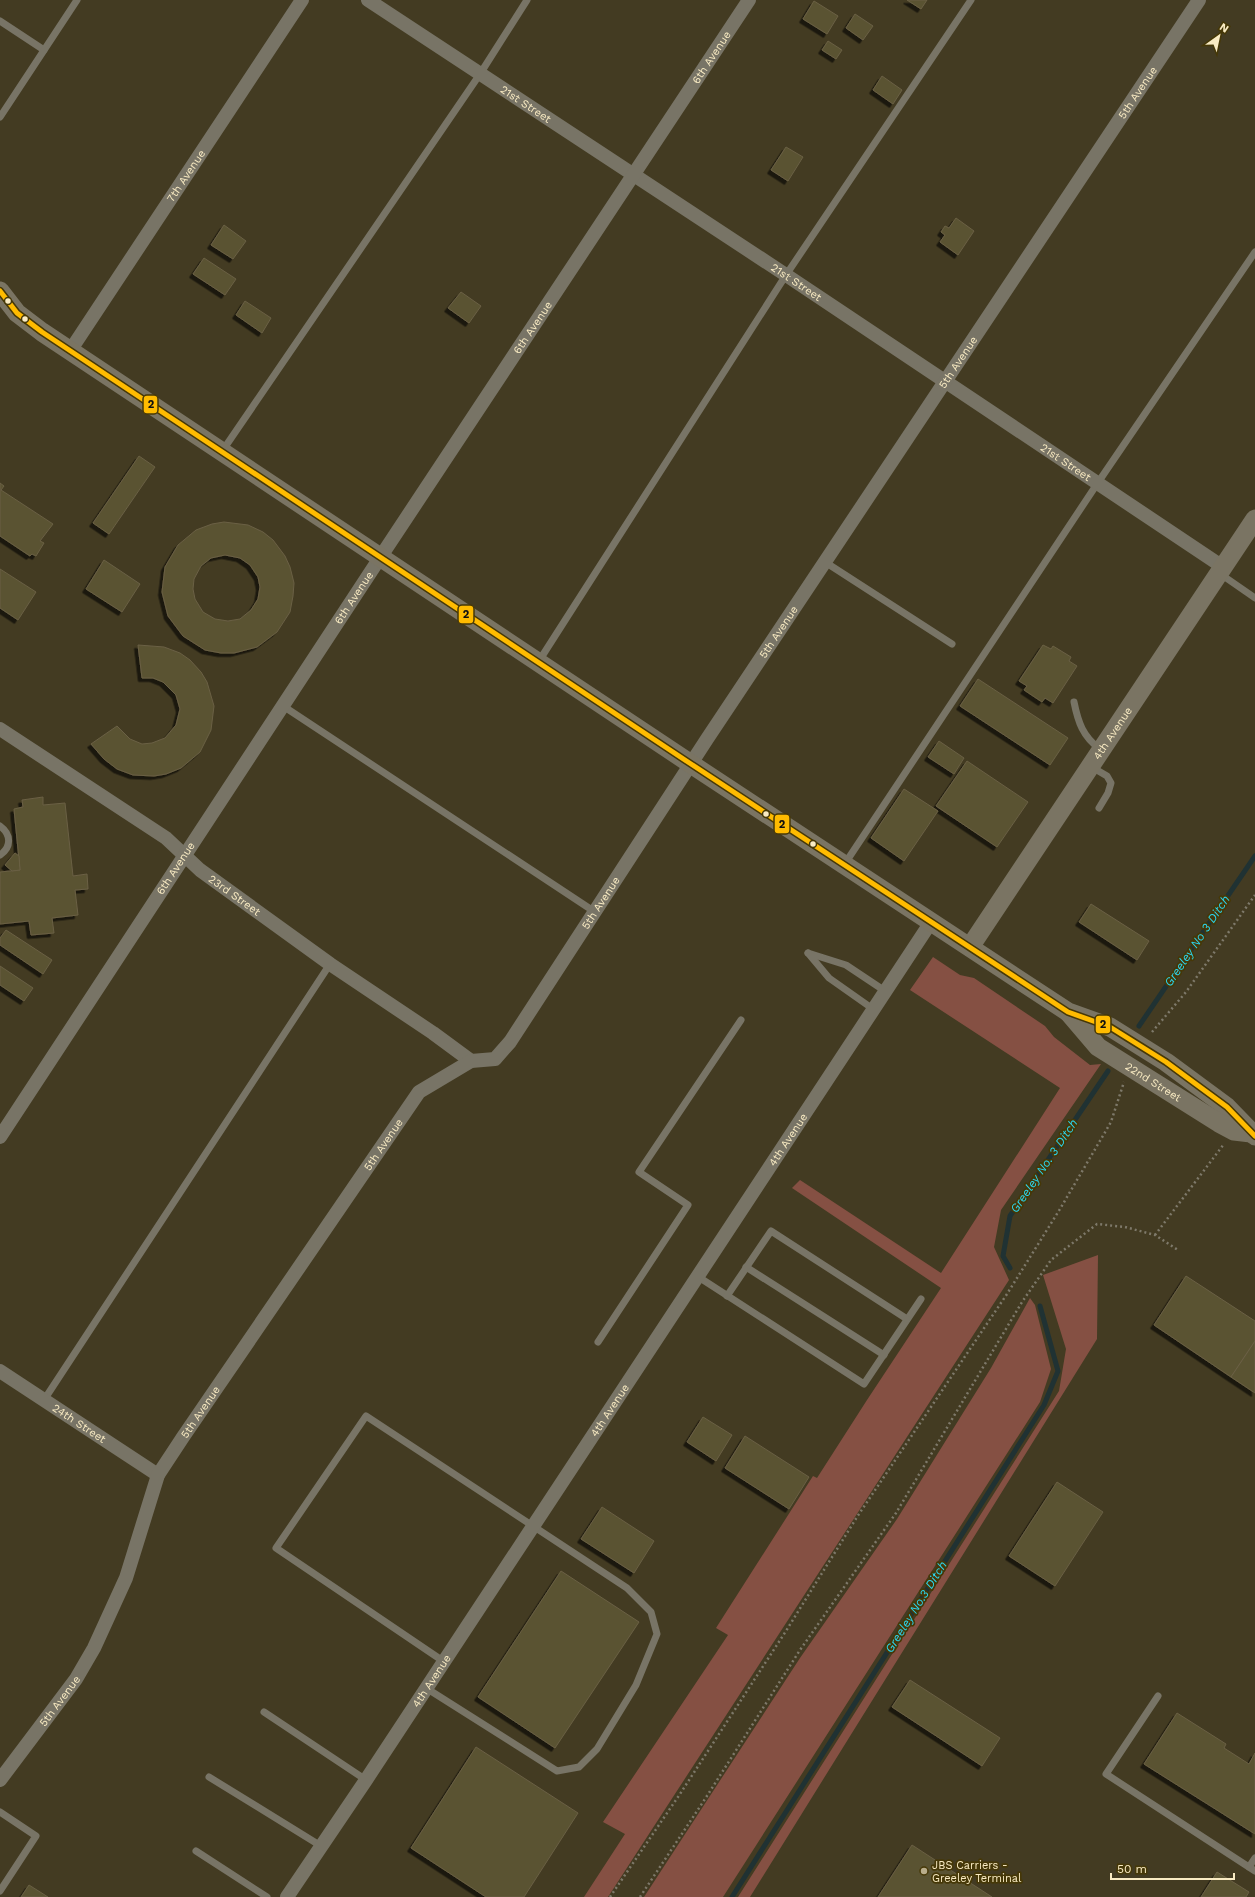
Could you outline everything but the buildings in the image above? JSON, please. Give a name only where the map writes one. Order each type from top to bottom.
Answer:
[{"type":"street","name":"7th Avenue","points":[[70,351],[302,0]]},
{"type":"street","name":"21st Street","points":[[368,0],[633,176],[786,275],[1097,484],[1221,570]]},
{"type":"street","name":"6th Avenue","points":[[0,1137],[184,854],[749,0]]},
{"type":"street","name":"5th Avenue","points":[[0,1780],[76,1679],[94,1648],[126,1578],[158,1475],[419,1092],[471,1061],[495,1059],[510,1042],[824,562],[1199,0]]},
{"type":"street","name":"22nd Street","points":[[0,291],[17,313],[70,351],[691,764],[1068,1012],[1110,1027],[1166,1062],[1227,1107],[1247,1133]]},
{"type":"street","name":"4th Avenue","points":[[970,947],[1255,519]]},
{"type":"street","name":"23rd Street","points":[[0,729],[166,838],[200,870],[330,964],[433,1033],[471,1061]]},
{"type":"street","name":"4th Avenue","points":[[287,1897],[366,1780],[931,922]]},
{"type":"street","name":"22nd Street","points":[[1068,1012],[1098,1046],[1180,1100],[1247,1133]]},
{"type":"street","name":"24th Street","points":[[0,1371],[158,1475]]},
{"type":"lane","points":[[0,117],[77,0]]},
{"type":"lane","points":[[222,452],[480,74],[527,0]]},
{"type":"lane","points":[[538,662],[786,275],[971,0]]},
{"type":"lane","points":[[0,21],[44,50]]},
{"type":"lane","points":[[844,865],[1097,484],[1255,252]]},
{"type":"lane","points":[[824,562],[952,644]]},
{"type":"lane","name":"21st Street","points":[[1221,570],[1255,598]]},
{"type":"lane","points":[[1074,702],[1077,718],[1082,730],[1091,742],[1101,749]]},
{"type":"lane","points":[[283,706],[594,912]]},
{"type":"lane","points":[[1090,766],[1107,776],[1111,783],[1108,793],[1099,808]]},
{"type":"lane","points":[[0,826],[6,831],[9,843],[7,849],[0,855]]},
{"type":"lane","points":[[874,1009],[829,978],[808,953],[846,965],[885,991]]},
{"type":"lane","points":[[44,1400],[330,964]]},
{"type":"lane","points":[[598,1342],[688,1204],[639,1172],[741,1020]]},
{"type":"lane","points":[[727,1296],[771,1232],[907,1319]]},
{"type":"lane","points":[[746,1267],[884,1355]]},
{"type":"lane","points":[[697,1276],[864,1384],[921,1299]]},
{"type":"lane","points":[[426,1688],[557,1771],[579,1767],[597,1749],[636,1685],[657,1634],[651,1612],[627,1588],[534,1525],[366,1416],[276,1548],[443,1661]]},
{"type":"lane","points":[[1158,1696],[1106,1774],[1252,1869],[1255,1858]]},
{"type":"lane","points":[[264,1712],[366,1780]]},
{"type":"lane","points":[[209,1777],[321,1846]]},
{"type":"lane","points":[[0,1812],[36,1836],[0,1891]]},
{"type":"lane","points":[[196,1851],[267,1897]]},
{"type":"path","points":[[1141,1046],[1186,992],[1255,895]]},
{"type":"path","points":[[610,1897],[680,1794],[782,1638],[856,1517],[1007,1294],[1060,1209],[1111,1122],[1124,1083],[1133,1068]]},
{"type":"path","points":[[1155,1235],[1247,1133]]},
{"type":"path","points":[[640,1897],[706,1799],[800,1650],[896,1513],[1022,1302],[1051,1260],[1097,1224],[1125,1227],[1155,1235],[1178,1250]]},
{"type":"shaded area","points":[[933,957],[960,975],[974,978],[1045,1026],[1054,1037],[1090,1065],[1101,1064],[1001,1210],[994,1247],[1009,1280],[608,1897],[584,1897],[625,1834],[603,1822],[728,1635],[716,1628],[813,1476],[817,1478],[941,1288],[792,1188],[800,1180],[941,1273],[1060,1088],[910,990]]},
{"type":"shaded area","points":[[1098,1255],[1097,1339],[750,1897],[738,1897],[1059,1391],[1066,1349],[1043,1275]]},
{"type":"shaded area","points":[[1030,1298],[1035,1305],[1051,1369],[1040,1402],[723,1897],[644,1897],[800,1658],[897,1519],[991,1368]]},
{"type":"waterway","name":"Greeley No 3 Ditch","points":[[1139,1026],[1255,856]]},
{"type":"waterway","name":"Greeley No. 3 Ditch","points":[[1010,1268],[1003,1256],[1010,1216],[1108,1071]]},
{"type":"waterway","name":"Greeley No.3 Ditch","points":[[732,1897],[1044,1405],[1058,1371],[1040,1306]]},
{"type":"transit line","name":"2","points":[[0,291],[17,313],[42,332],[691,764],[1068,1012],[1110,1027],[1166,1062],[1227,1107],[1255,1136]]},
{"type":"place","name":"JBS Carriers - Greeley Terminal","points":[[924,1871]]}]
